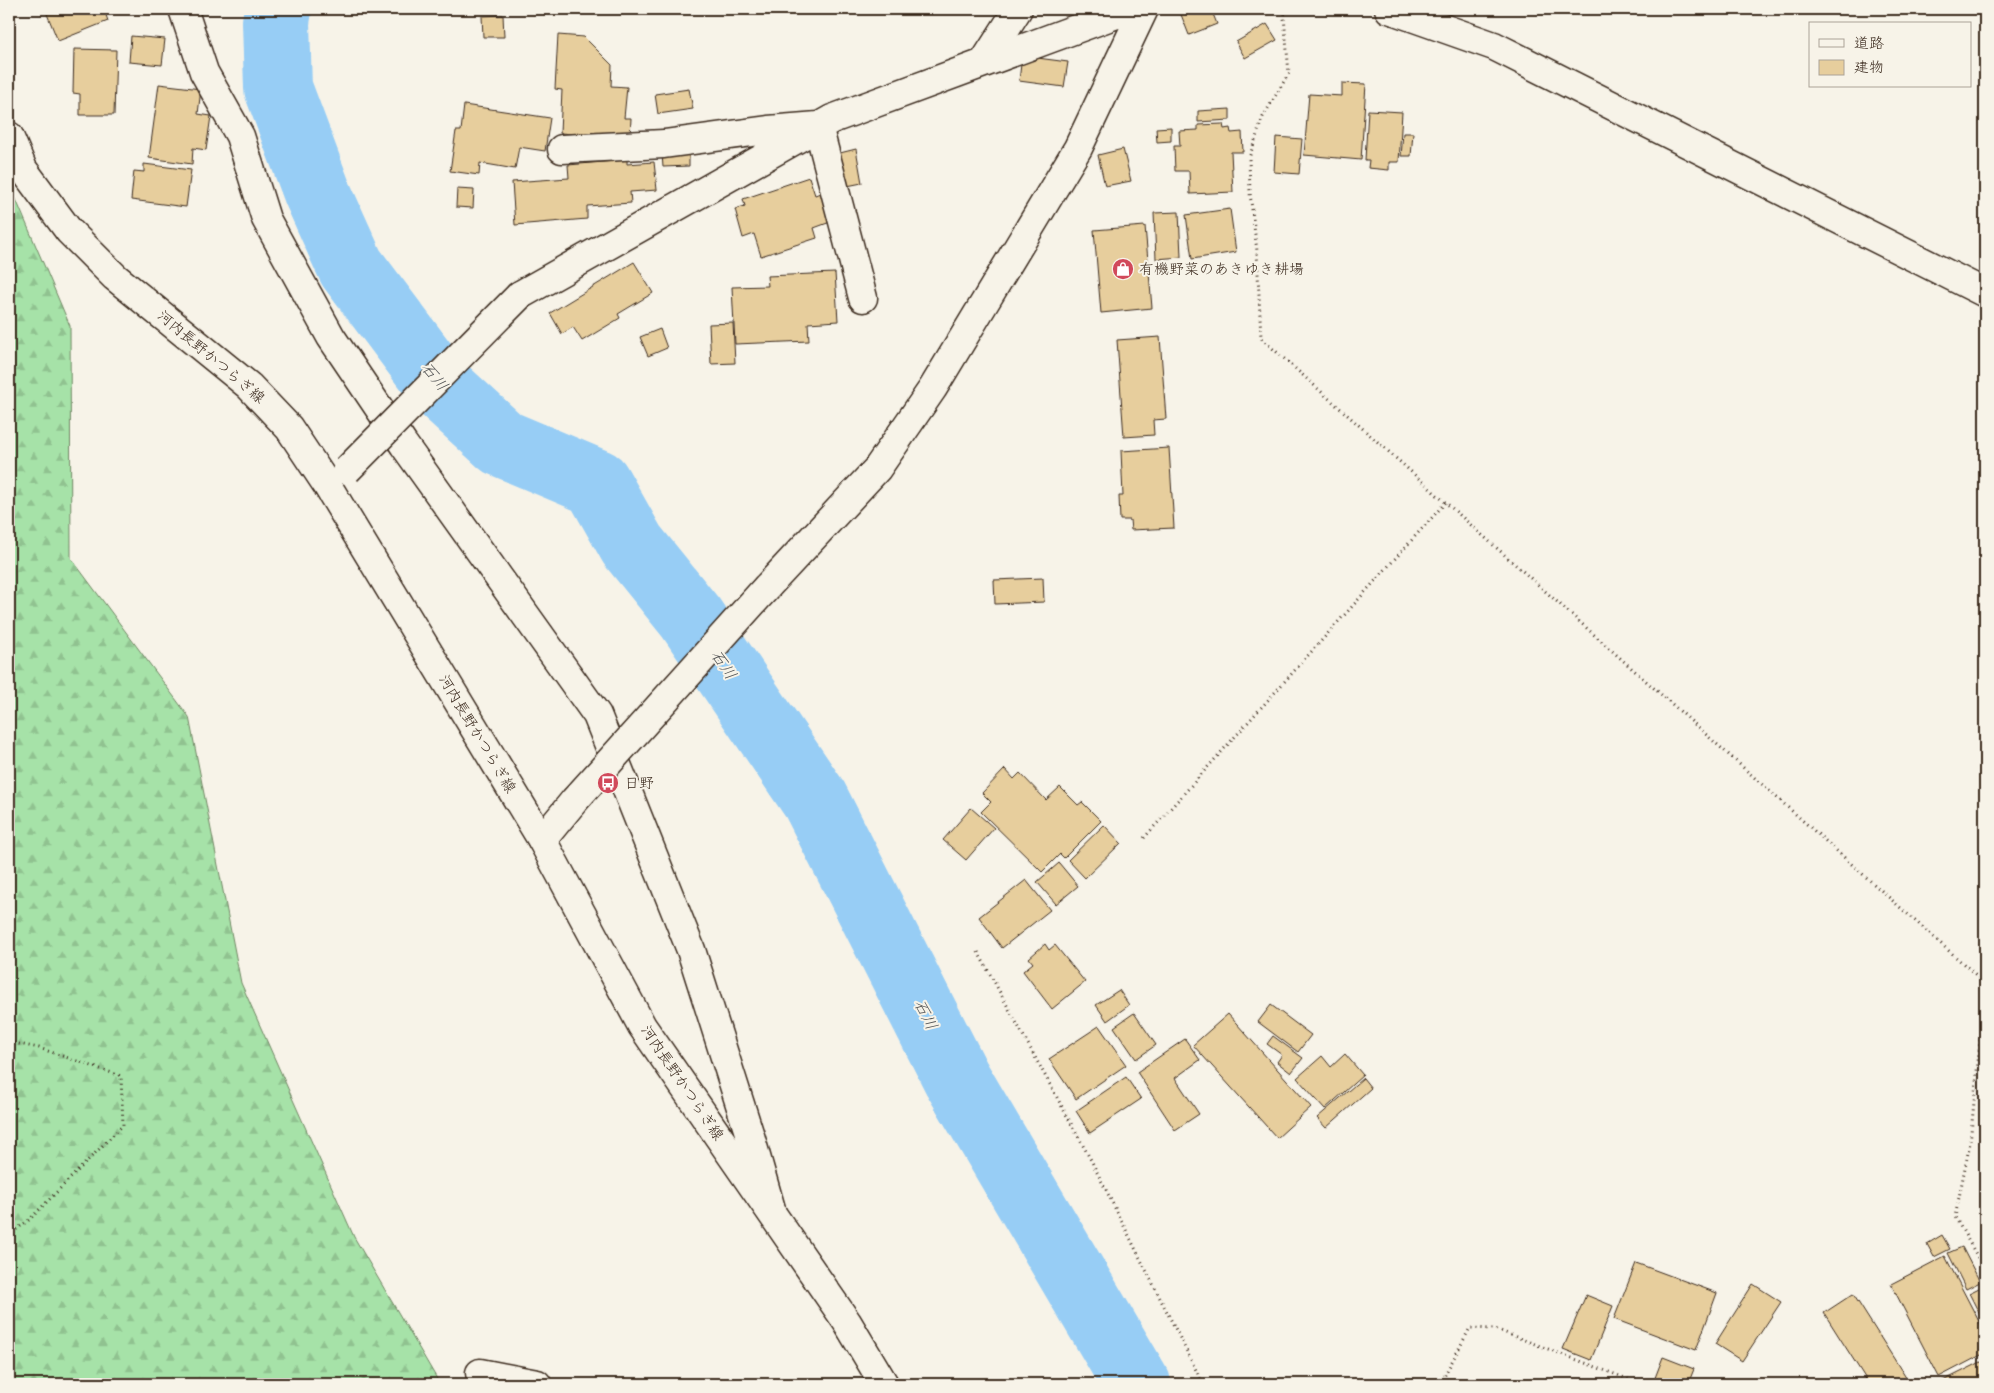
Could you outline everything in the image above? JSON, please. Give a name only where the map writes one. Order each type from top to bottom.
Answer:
[{"type":"street","points":[[183,9],[204,72],[240,136],[266,219],[331,337],[404,446],[597,715],[691,950],[751,1139],[772,1213]]},
{"type":"street","points":[[984,62],[1018,9]]},
{"type":"street","points":[[337,477],[520,295],[832,119],[1130,9]]},
{"type":"street","points":[[542,840],[574,800],[877,469],[933,388],[1078,148],[1144,9]]},
{"type":"street","points":[[1389,9],[1494,46],[1985,292]]},
{"type":"street","points":[[562,149],[664,144],[768,130],[818,126]]},
{"type":"street","points":[[818,126],[863,298]]},
{"type":"street","name":"河内長野かつらぎ線","points":[[9,136],[23,169],[69,231],[115,277],[249,386],[337,477],[542,840],[642,1026],[847,1322],[884,1384]]},
{"type":"street","points":[[480,1373],[537,1384]]},
{"type":"path","points":[[1286,9],[1284,17],[1288,73],[1263,117],[1249,158],[1250,193],[1257,251],[1261,338],[1985,983]]},
{"type":"path","points":[[1144,838],[1446,502]]},
{"type":"path","points":[[978,952],[1092,1162],[1203,1384]]},
{"type":"path","points":[[1985,990],[1970,1143],[1955,1217],[1985,1270]]},
{"type":"path","points":[[9,1042],[40,1048],[121,1076],[123,1125],[29,1220],[9,1235]]},
{"type":"path","points":[[1440,1384],[1470,1328],[1495,1330],[1641,1384]]},
{"type":"green space","points":[[9,183],[70,326],[71,558],[189,717],[241,983],[354,1237],[440,1384],[9,1384]]},
{"type":"building","points":[[45,9],[104,9],[108,21],[58,41]]},
{"type":"building","points":[[1188,9],[1211,9],[1217,24],[1189,35],[1180,12]]},
{"type":"building","points":[[503,15],[504,37],[483,37],[482,16]]},
{"type":"building","points":[[1267,24],[1277,40],[1245,58],[1236,42]]},
{"type":"building","points":[[558,35],[584,37],[612,65],[611,86],[627,87],[624,118],[631,118],[630,138],[560,133],[562,90],[555,89]]},
{"type":"building","points":[[131,36],[165,39],[162,65],[129,62]]},
{"type":"building","points":[[74,49],[116,50],[114,115],[80,115],[80,94],[73,93]]},
{"type":"building","points":[[1022,56],[1068,62],[1064,87],[1019,81]]},
{"type":"building","points":[[1342,83],[1366,84],[1361,160],[1304,155],[1309,94],[1342,96]]},
{"type":"building","points":[[159,84],[201,89],[198,114],[211,116],[206,150],[193,148],[192,164],[149,158]]},
{"type":"building","points":[[689,89],[693,109],[658,114],[655,94]]},
{"type":"building","points":[[464,105],[550,118],[545,151],[519,147],[515,169],[480,163],[479,175],[450,171],[456,131],[461,131]]},
{"type":"building","points":[[1230,109],[1230,120],[1198,122],[1198,111]]},
{"type":"building","points":[[1368,110],[1402,112],[1399,162],[1389,162],[1389,170],[1368,168],[1369,160],[1365,160]]},
{"type":"building","points":[[1223,124],[1224,129],[1230,128],[1231,133],[1242,132],[1243,152],[1231,152],[1233,192],[1190,194],[1189,171],[1175,171],[1174,146],[1180,146],[1179,131],[1198,130],[1198,125]]},
{"type":"building","points":[[1171,127],[1171,141],[1157,142],[1156,128]]},
{"type":"building","points":[[1403,133],[1413,133],[1411,156],[1401,156]]},
{"type":"building","points":[[1276,137],[1302,139],[1299,174],[1274,172]]},
{"type":"building","points":[[856,149],[862,183],[847,186],[840,153]]},
{"type":"building","points":[[1123,149],[1131,181],[1105,186],[1098,155]]},
{"type":"building","points":[[689,153],[689,166],[663,167],[662,154]]},
{"type":"building","points":[[627,160],[627,164],[654,162],[657,190],[630,192],[631,203],[587,206],[587,219],[515,225],[512,182],[569,178],[568,165]]},
{"type":"building","points":[[144,164],[191,170],[186,207],[131,200],[134,171],[144,172]]},
{"type":"building","points":[[809,177],[815,195],[823,192],[833,221],[814,228],[817,238],[761,256],[754,234],[743,238],[735,209],[745,206],[743,199]]},
{"type":"building","points":[[457,189],[474,190],[473,208],[456,207]]},
{"type":"building","points":[[1230,209],[1236,252],[1192,259],[1186,215]]},
{"type":"building","points":[[1179,212],[1181,257],[1156,259],[1154,213]]},
{"type":"building","name":"有機野菜のあきゆき耕場","points":[[1145,226],[1152,308],[1101,313],[1094,230]]},
{"type":"building","points":[[634,262],[653,293],[618,314],[620,318],[582,341],[573,327],[562,334],[550,313]]},
{"type":"building","points":[[835,273],[838,321],[808,323],[809,341],[735,344],[732,287],[768,286],[767,276]]},
{"type":"building","points":[[733,323],[735,363],[711,364],[709,324]]},
{"type":"building","points":[[660,329],[667,348],[648,356],[640,337]]},
{"type":"building","points":[[1160,337],[1166,419],[1153,420],[1154,435],[1124,437],[1117,340]]},
{"type":"building","points":[[1169,448],[1174,528],[1131,530],[1130,520],[1120,520],[1119,496],[1123,496],[1121,451]]},
{"type":"building","points":[[1043,578],[1044,602],[995,604],[994,580]]},
{"type":"building","points":[[1005,769],[1014,779],[1020,773],[1046,800],[1060,787],[1078,805],[1082,802],[1101,821],[1064,858],[1060,854],[1042,872],[981,812],[991,802],[982,793]]},
{"type":"building","points":[[971,808],[994,828],[966,860],[943,840]]},
{"type":"building","points":[[1104,825],[1121,843],[1085,878],[1068,860]]},
{"type":"building","points":[[1059,863],[1078,886],[1056,904],[1037,882]]},
{"type":"building","points":[[1026,880],[1050,910],[1002,948],[979,917]]},
{"type":"building","points":[[1045,944],[1049,950],[1055,945],[1085,982],[1052,1009],[1023,971],[1033,963],[1029,958]]},
{"type":"building","points":[[1119,990],[1129,1005],[1107,1021],[1096,1005]]},
{"type":"building","points":[[1271,1005],[1311,1035],[1298,1052],[1258,1022]]},
{"type":"building","points":[[1134,1013],[1156,1045],[1136,1059],[1114,1027]]},
{"type":"building","points":[[1228,1014],[1311,1107],[1277,1138],[1193,1045]]},
{"type":"building","points":[[1099,1026],[1126,1065],[1076,1099],[1049,1059]]},
{"type":"building","points":[[1273,1036],[1303,1058],[1291,1073],[1277,1062],[1282,1055],[1267,1044]]},
{"type":"building","points":[[1185,1039],[1200,1060],[1175,1078],[1199,1114],[1175,1130],[1137,1072]]},
{"type":"building","points":[[1345,1054],[1363,1075],[1325,1109],[1297,1078],[1322,1056],[1331,1067]]},
{"type":"building","points":[[1126,1077],[1141,1099],[1090,1133],[1076,1111]]},
{"type":"building","points":[[1363,1078],[1371,1088],[1326,1128],[1317,1118]]},
{"type":"building","points":[[1985,1195],[1985,1224],[1981,1203]]},
{"type":"building","points":[[1942,1235],[1950,1249],[1934,1257],[1927,1244]]},
{"type":"building","points":[[1962,1247],[1980,1282],[1966,1289],[1948,1253]]},
{"type":"building","points":[[1945,1256],[1985,1333],[1985,1353],[1939,1377],[1891,1284]]},
{"type":"building","points":[[1636,1263],[1717,1293],[1696,1350],[1614,1319]]},
{"type":"building","points":[[1753,1284],[1781,1302],[1742,1361],[1715,1344]]},
{"type":"building","points":[[1985,1285],[1985,1314],[1981,1317],[1969,1293]]},
{"type":"building","points":[[1853,1294],[1910,1384],[1869,1384],[1824,1313]]},
{"type":"building","points":[[1586,1295],[1613,1306],[1591,1360],[1563,1349]]},
{"type":"building","points":[[1663,1357],[1694,1369],[1688,1384],[1653,1383]]},
{"type":"building","points":[[1985,1360],[1985,1384],[1937,1384]]},
{"type":"waterway","name":"石川","points":[[278,9],[276,22],[278,88],[317,192],[351,267],[442,388],[502,443],[597,483],[632,545],[691,618],[815,800],[956,1077],[1137,1384]]},
{"type":"place","name":"有機野菜のあきゆき耕場","points":[[1123,269]]},
{"type":"place","name":"日野","points":[[608,783]]}]
